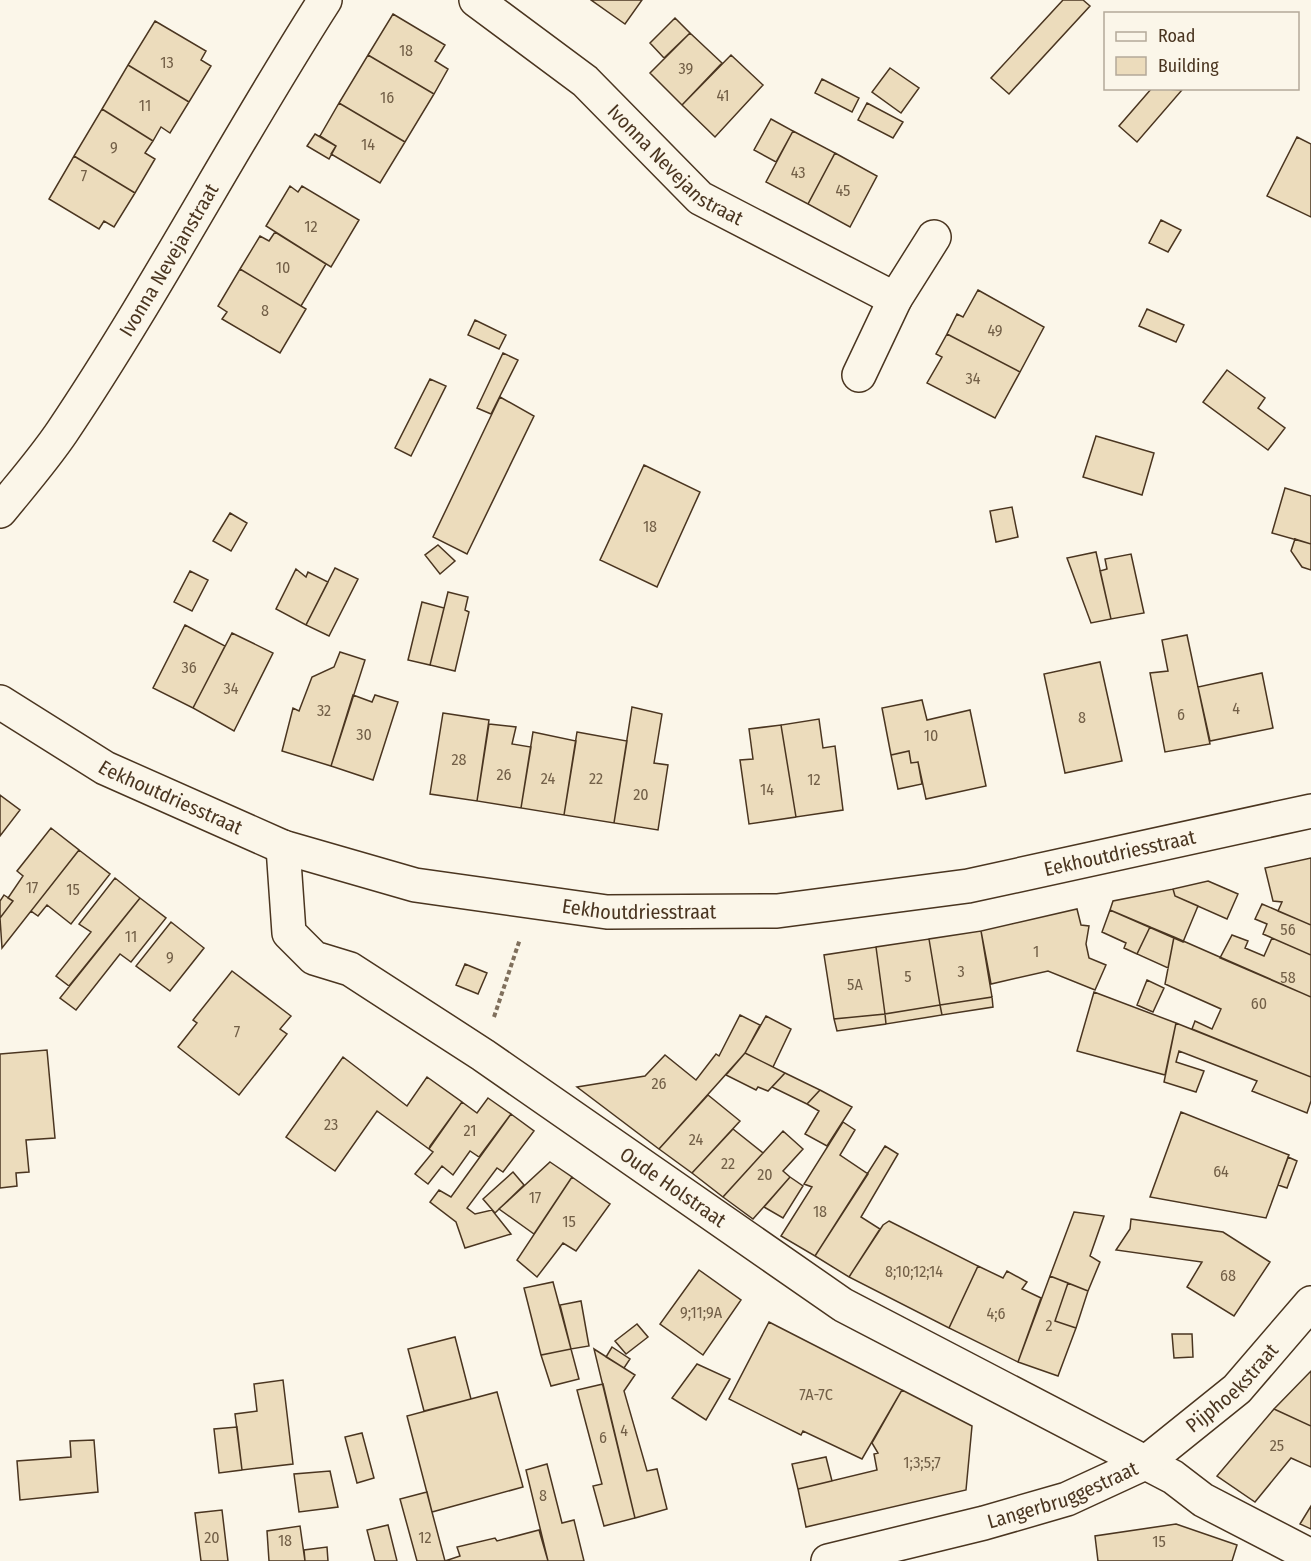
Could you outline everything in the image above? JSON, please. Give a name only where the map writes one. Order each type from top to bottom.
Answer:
[{"type":"street","name":"Ivonna Nevejanstraat","points":[[0,511],[61,434],[202,208],[276,77],[325,0]]},
{"type":"street","name":"Ivonna Nevejanstraat","points":[[476,0],[585,81],[700,198],[895,299]]},
{"type":"street","points":[[859,375],[895,299],[934,237]]},
{"type":"street","name":"Eekhoutdriesstraat","points":[[0,702],[105,768],[282,847],[366,869],[415,885],[607,912],[777,911],[968,886],[1311,811]]},
{"type":"street","name":"Oude Holstraat","points":[[282,847],[289,933],[314,958],[350,969],[483,1055],[843,1305],[1145,1463]]},
{"type":"street","name":"Pijphoekstraat","points":[[1145,1463],[1237,1389],[1311,1303]]},
{"type":"street","name":"Langerbruggestraat","points":[[828,1561],[984,1523],[1067,1499],[1145,1463],[1173,1477],[1203,1500],[1311,1556]]},
{"type":"path","points":[[483,1055],[490,1028],[520,946],[524,900]]},
{"type":"building","points":[[591,0],[642,0],[625,24]]},
{"type":"building","points":[[1063,0],[1083,0],[1090,6],[1009,94],[991,78]]},
{"type":"building","points":[[393,14],[445,45],[435,61],[448,69],[434,94],[368,55]]},
{"type":"building","points":[[675,18],[690,33],[664,58],[650,43]]},
{"type":"building","points":[[155,21],[206,51],[201,60],[211,66],[189,102],[128,65]]},
{"type":"building","points":[[690,33],[722,63],[682,105],[650,73]]},
{"type":"building","points":[[368,55],[434,94],[405,142],[339,103]]},
{"type":"building","points":[[731,55],[763,85],[715,137],[682,105]]},
{"type":"building","points":[[128,65],[189,102],[170,133],[161,127],[153,141],[102,109]]},
{"type":"building","points":[[890,68],[919,88],[901,113],[872,92]]},
{"type":"building","points":[[822,79],[859,98],[852,112],[815,93]]},
{"type":"building","points":[[1150,90],[1182,90],[1137,142],[1119,126]]},
{"type":"building","points":[[339,103],[405,142],[380,183],[331,154],[336,146],[320,136]]},
{"type":"building","points":[[867,103],[903,122],[893,138],[858,120]]},
{"type":"building","points":[[102,109],[153,141],[145,153],[155,159],[135,193],[74,156]]},
{"type":"building","points":[[771,119],[793,131],[776,162],[754,150]]},
{"type":"building","points":[[793,131],[835,153],[808,204],[766,182]]},
{"type":"building","points":[[315,134],[336,146],[329,159],[307,146]]},
{"type":"building","points":[[1297,137],[1311,144],[1311,217],[1267,196]]},
{"type":"building","points":[[835,153],[877,176],[850,227],[808,204]]},
{"type":"building","points":[[74,156],[135,193],[114,227],[104,221],[99,229],[49,199]]},
{"type":"building","points":[[290,186],[298,192],[302,186],[359,220],[331,267],[266,226]]},
{"type":"building","points":[[1161,220],[1181,230],[1168,252],[1149,243]]},
{"type":"building","points":[[275,232],[326,264],[301,306],[240,269],[260,236],[269,241]]},
{"type":"building","points":[[240,269],[306,309],[280,353],[222,319],[227,312],[218,306]]},
{"type":"building","points":[[978,290],[1044,327],[1020,372],[947,334],[957,314],[963,317]]},
{"type":"building","points":[[1147,309],[1184,325],[1176,342],[1139,326]]},
{"type":"building","points":[[475,320],[506,335],[499,349],[468,335]]},
{"type":"building","points":[[947,334],[1020,372],[995,418],[927,383],[942,357],[936,354]]},
{"type":"building","points":[[503,353],[518,360],[491,414],[477,408]]},
{"type":"building","points":[[1227,370],[1265,398],[1258,408],[1285,428],[1268,450],[1203,402]]},
{"type":"building","points":[[430,379],[446,386],[411,456],[395,448]]},
{"type":"building","points":[[500,397],[534,416],[467,554],[433,537]]},
{"type":"building","points":[[1096,436],[1154,453],[1142,495],[1083,477]]},
{"type":"building","points":[[644,465],[700,492],[657,587],[600,560]]},
{"type":"building","points":[[1285,488],[1311,496],[1311,544],[1272,533]]},
{"type":"building","points":[[1012,507],[1018,537],[996,542],[990,511]]},
{"type":"building","points":[[230,513],[247,523],[231,551],[213,541]]},
{"type":"building","points":[[1295,539],[1311,544],[1311,570],[1302,567],[1291,551]]},
{"type":"building","points":[[438,545],[455,561],[440,574],[425,555]]},
{"type":"building","points":[[1096,552],[1111,619],[1091,623],[1067,558]]},
{"type":"building","points":[[1131,554],[1144,613],[1111,619],[1100,571],[1107,569],[1105,559]]},
{"type":"building","points":[[335,568],[358,579],[329,636],[306,625]]},
{"type":"building","points":[[296,569],[306,577],[308,572],[328,582],[306,625],[276,609]]},
{"type":"building","points":[[190,571],[208,580],[192,611],[174,602]]},
{"type":"building","points":[[448,592],[468,597],[465,610],[469,612],[455,671],[430,665]]},
{"type":"building","points":[[422,602],[444,608],[430,665],[408,660]]},
{"type":"building","points":[[185,625],[225,646],[193,708],[153,688]]},
{"type":"building","points":[[232,633],[273,653],[234,731],[193,708]]},
{"type":"building","points":[[1187,635],[1210,744],[1165,752],[1150,673],[1168,671],[1162,640]]},
{"type":"building","points":[[340,652],[365,660],[331,766],[282,751],[293,708],[299,711],[312,677],[334,667]]},
{"type":"building","points":[[1100,662],[1122,761],[1065,773],[1044,674]]},
{"type":"building","points":[[1262,673],[1273,728],[1210,741],[1198,687]]},
{"type":"building","points":[[353,695],[372,702],[375,695],[398,702],[373,780],[331,766]]},
{"type":"building","points":[[922,700],[927,720],[970,710],[986,786],[926,799],[918,762],[911,763],[909,751],[891,755],[882,708]]},
{"type":"building","points":[[632,707],[662,714],[654,763],[668,765],[658,830],[614,823]]},
{"type":"building","points":[[443,713],[489,720],[477,801],[430,794]]},
{"type":"building","points":[[819,719],[823,748],[835,746],[843,810],[796,817],[781,725]]},
{"type":"building","points":[[489,724],[516,727],[512,744],[531,747],[521,808],[477,801]]},
{"type":"building","points":[[781,725],[796,817],[749,824],[740,760],[753,759],[749,729]]},
{"type":"building","points":[[533,732],[576,741],[564,815],[521,808]]},
{"type":"building","points":[[577,732],[627,741],[614,823],[564,815]]},
{"type":"building","points":[[909,751],[911,763],[918,762],[922,784],[898,789],[891,755]]},
{"type":"building","points":[[0,795],[20,810],[0,836]]},
{"type":"building","points":[[51,828],[79,850],[2,948],[0,918],[13,901],[8,898],[23,876],[17,871]]},
{"type":"building","points":[[79,850],[110,874],[71,924],[47,905],[38,916],[31,911]]},
{"type":"building","points":[[1311,858],[1311,925],[1278,911],[1282,902],[1273,901],[1265,868]]},
{"type":"building","points":[[115,878],[140,898],[69,986],[56,976],[91,932],[79,924]]},
{"type":"building","points":[[1208,881],[1238,894],[1227,919],[1175,896],[1173,889]]},
{"type":"building","points":[[1173,889],[1175,896],[1198,906],[1183,942],[1110,910],[1113,901]]},
{"type":"building","points":[[4,895],[13,901],[0,918],[0,901]]},
{"type":"building","points":[[140,898],[166,918],[131,962],[120,954],[76,1010],[60,998]]},
{"type":"building","points":[[1262,904],[1311,925],[1311,955],[1263,934],[1267,924],[1255,919]]},
{"type":"building","points":[[1077,909],[1081,925],[1089,926],[1086,944],[1089,958],[1106,965],[1095,990],[1048,971],[991,984],[981,931]]},
{"type":"building","points":[[1110,910],[1150,927],[1137,954],[1124,948],[1126,943],[1102,932]]},
{"type":"building","points":[[171,922],[204,948],[170,991],[136,966]]},
{"type":"building","points":[[1150,927],[1174,937],[1168,968],[1137,954]]},
{"type":"building","points":[[981,931],[992,997],[940,1005],[929,939]]},
{"type":"building","points":[[1232,935],[1248,941],[1245,948],[1264,956],[1272,938],[1311,955],[1311,997],[1220,958]]},
{"type":"building","points":[[1174,937],[1311,997],[1311,1077],[1192,1029],[1195,1021],[1212,1029],[1221,1009],[1165,984]]},
{"type":"building","points":[[929,939],[940,1005],[885,1014],[876,947]]},
{"type":"building","points":[[876,947],[885,1014],[834,1019],[824,955]]},
{"type":"building","points":[[465,964],[487,973],[478,994],[456,985]]},
{"type":"building","points":[[232,971],[291,1016],[280,1029],[287,1034],[239,1095],[178,1047],[197,1023],[193,1020]]},
{"type":"building","points":[[1147,980],[1164,988],[1153,1012],[1137,1005]]},
{"type":"building","points":[[1094,992],[1176,1023],[1165,1075],[1077,1051]]},
{"type":"building","points":[[992,997],[993,1007],[942,1015],[940,1005]]},
{"type":"building","points":[[940,1005],[942,1015],[886,1024],[885,1014]]},
{"type":"building","points":[[885,1014],[886,1024],[837,1031],[834,1019]]},
{"type":"building","points":[[740,1015],[760,1025],[745,1053],[659,1149],[577,1087],[645,1076],[665,1055],[696,1080],[716,1054],[719,1056]]},
{"type":"building","points":[[766,1016],[791,1029],[773,1067],[745,1053]]},
{"type":"building","points":[[1176,1023],[1311,1077],[1311,1101],[1307,1113],[1252,1091],[1257,1081],[1179,1051],[1176,1062],[1204,1071],[1196,1092],[1164,1082]]},
{"type":"building","points":[[47,1050],[55,1138],[26,1140],[29,1172],[16,1173],[17,1186],[0,1188],[0,1054]]},
{"type":"building","points":[[745,1053],[785,1073],[768,1091],[758,1087],[756,1090],[726,1075]]},
{"type":"building","points":[[343,1057],[407,1106],[427,1077],[462,1102],[429,1149],[377,1111],[335,1171],[286,1137]]},
{"type":"building","points":[[785,1073],[820,1090],[807,1104],[772,1087]]},
{"type":"building","points":[[820,1090],[852,1107],[827,1146],[805,1134],[819,1111],[807,1104]]},
{"type":"building","points":[[708,1095],[740,1121],[692,1173],[659,1149]]},
{"type":"building","points":[[488,1098],[511,1114],[479,1157],[470,1151],[453,1175],[442,1166],[428,1184],[415,1174],[433,1152],[429,1149],[430,1146],[462,1102],[477,1113]]},
{"type":"building","points":[[1181,1112],[1289,1155],[1266,1218],[1150,1197]]},
{"type":"building","points":[[511,1114],[534,1131],[503,1172],[497,1168],[467,1208],[475,1214],[492,1210],[511,1234],[465,1248],[456,1222],[430,1202],[439,1190],[451,1197]]},
{"type":"building","points":[[843,1122],[855,1130],[840,1155],[868,1174],[815,1256],[781,1236],[812,1187],[804,1184]]},
{"type":"building","points":[[733,1129],[763,1153],[723,1197],[692,1173]]},
{"type":"building","points":[[783,1131],[803,1149],[783,1171],[790,1177],[753,1219],[723,1197]]},
{"type":"building","points":[[885,1146],[898,1154],[861,1217],[880,1229],[849,1277],[815,1256]]},
{"type":"building","points":[[1288,1157],[1297,1161],[1287,1188],[1278,1185]]},
{"type":"building","points":[[550,1162],[572,1177],[534,1234],[499,1209]]},
{"type":"building","points":[[513,1172],[524,1185],[495,1213],[483,1199]]},
{"type":"building","points":[[572,1177],[610,1204],[576,1251],[563,1243],[537,1277],[517,1260]]},
{"type":"building","points":[[790,1177],[803,1186],[783,1218],[764,1207]]},
{"type":"building","points":[[1074,1212],[1104,1216],[1090,1256],[1100,1262],[1088,1291],[1050,1276]]},
{"type":"building","points":[[1131,1219],[1223,1232],[1270,1262],[1234,1316],[1187,1287],[1202,1262],[1116,1250],[1130,1229]]},
{"type":"building","points":[[889,1221],[978,1266],[949,1328],[849,1277],[883,1225]]},
{"type":"building","points":[[978,1266],[1003,1278],[1007,1271],[1027,1282],[1022,1289],[1041,1298],[1018,1362],[949,1328]]},
{"type":"building","points":[[699,1270],[741,1300],[703,1355],[660,1324]]},
{"type":"building","points":[[1050,1276],[1068,1283],[1055,1321],[1076,1328],[1058,1376],[1018,1362]]},
{"type":"building","points":[[553,1282],[571,1349],[541,1355],[524,1288]]},
{"type":"building","points":[[1068,1283],[1088,1291],[1076,1328],[1055,1321]]},
{"type":"building","points":[[581,1301],[589,1346],[571,1349],[560,1305]]},
{"type":"building","points":[[769,1322],[902,1390],[862,1459],[803,1431],[801,1435],[729,1399]]},
{"type":"building","points":[[637,1324],[648,1337],[626,1354],[615,1341]]},
{"type":"building","points":[[1172,1334],[1192,1334],[1193,1357],[1174,1358]]},
{"type":"building","points":[[455,1337],[471,1399],[424,1411],[408,1349]]},
{"type":"building","points":[[612,1347],[630,1359],[624,1368],[606,1357]]},
{"type":"building","points":[[571,1349],[579,1379],[551,1386],[541,1355]]},
{"type":"building","points":[[594,1349],[635,1375],[624,1391],[647,1471],[657,1469],[667,1509],[635,1518]]},
{"type":"building","points":[[697,1364],[730,1379],[706,1420],[672,1398]]},
{"type":"building","points":[[1311,1371],[1311,1426],[1274,1409]]},
{"type":"building","points":[[283,1380],[293,1464],[242,1470],[235,1414],[257,1411],[254,1384]]},
{"type":"building","points":[[603,1384],[635,1518],[604,1526],[593,1486],[602,1484],[577,1390]]},
{"type":"building","points":[[902,1390],[972,1426],[966,1490],[806,1527],[798,1489],[877,1470],[874,1454],[878,1453],[872,1443]]},
{"type":"building","points":[[497,1392],[523,1487],[432,1512],[407,1416]]},
{"type":"building","points":[[1274,1409],[1311,1426],[1311,1467],[1291,1458],[1255,1502],[1217,1476]]},
{"type":"building","points":[[237,1427],[242,1470],[219,1473],[214,1429]]},
{"type":"building","points":[[362,1433],[374,1478],[357,1483],[345,1437]]},
{"type":"building","points":[[94,1440],[98,1492],[20,1500],[17,1461],[71,1457],[70,1441]]},
{"type":"building","points":[[826,1457],[832,1481],[798,1489],[792,1464]]},
{"type":"building","points":[[547,1464],[562,1523],[574,1520],[584,1561],[548,1561],[526,1470]]},
{"type":"building","points":[[330,1471],[338,1507],[299,1512],[294,1474]]},
{"type":"building","points":[[427,1492],[445,1561],[417,1561],[400,1499]]},
{"type":"building","points":[[1311,1506],[1311,1529],[1300,1524]]},
{"type":"building","points":[[222,1510],[228,1561],[201,1561],[195,1513]]},
{"type":"building","points":[[1176,1524],[1237,1545],[1232,1561],[1098,1561],[1095,1536]]},
{"type":"building","points":[[388,1525],[397,1561],[375,1561],[367,1530]]},
{"type":"building","points":[[300,1526],[305,1561],[269,1561],[267,1531]]},
{"type":"building","points":[[539,1530],[548,1561],[445,1561],[460,1556],[457,1547],[495,1538],[497,1541]]},
{"type":"building","points":[[327,1547],[328,1561],[305,1561],[304,1550]]}]
